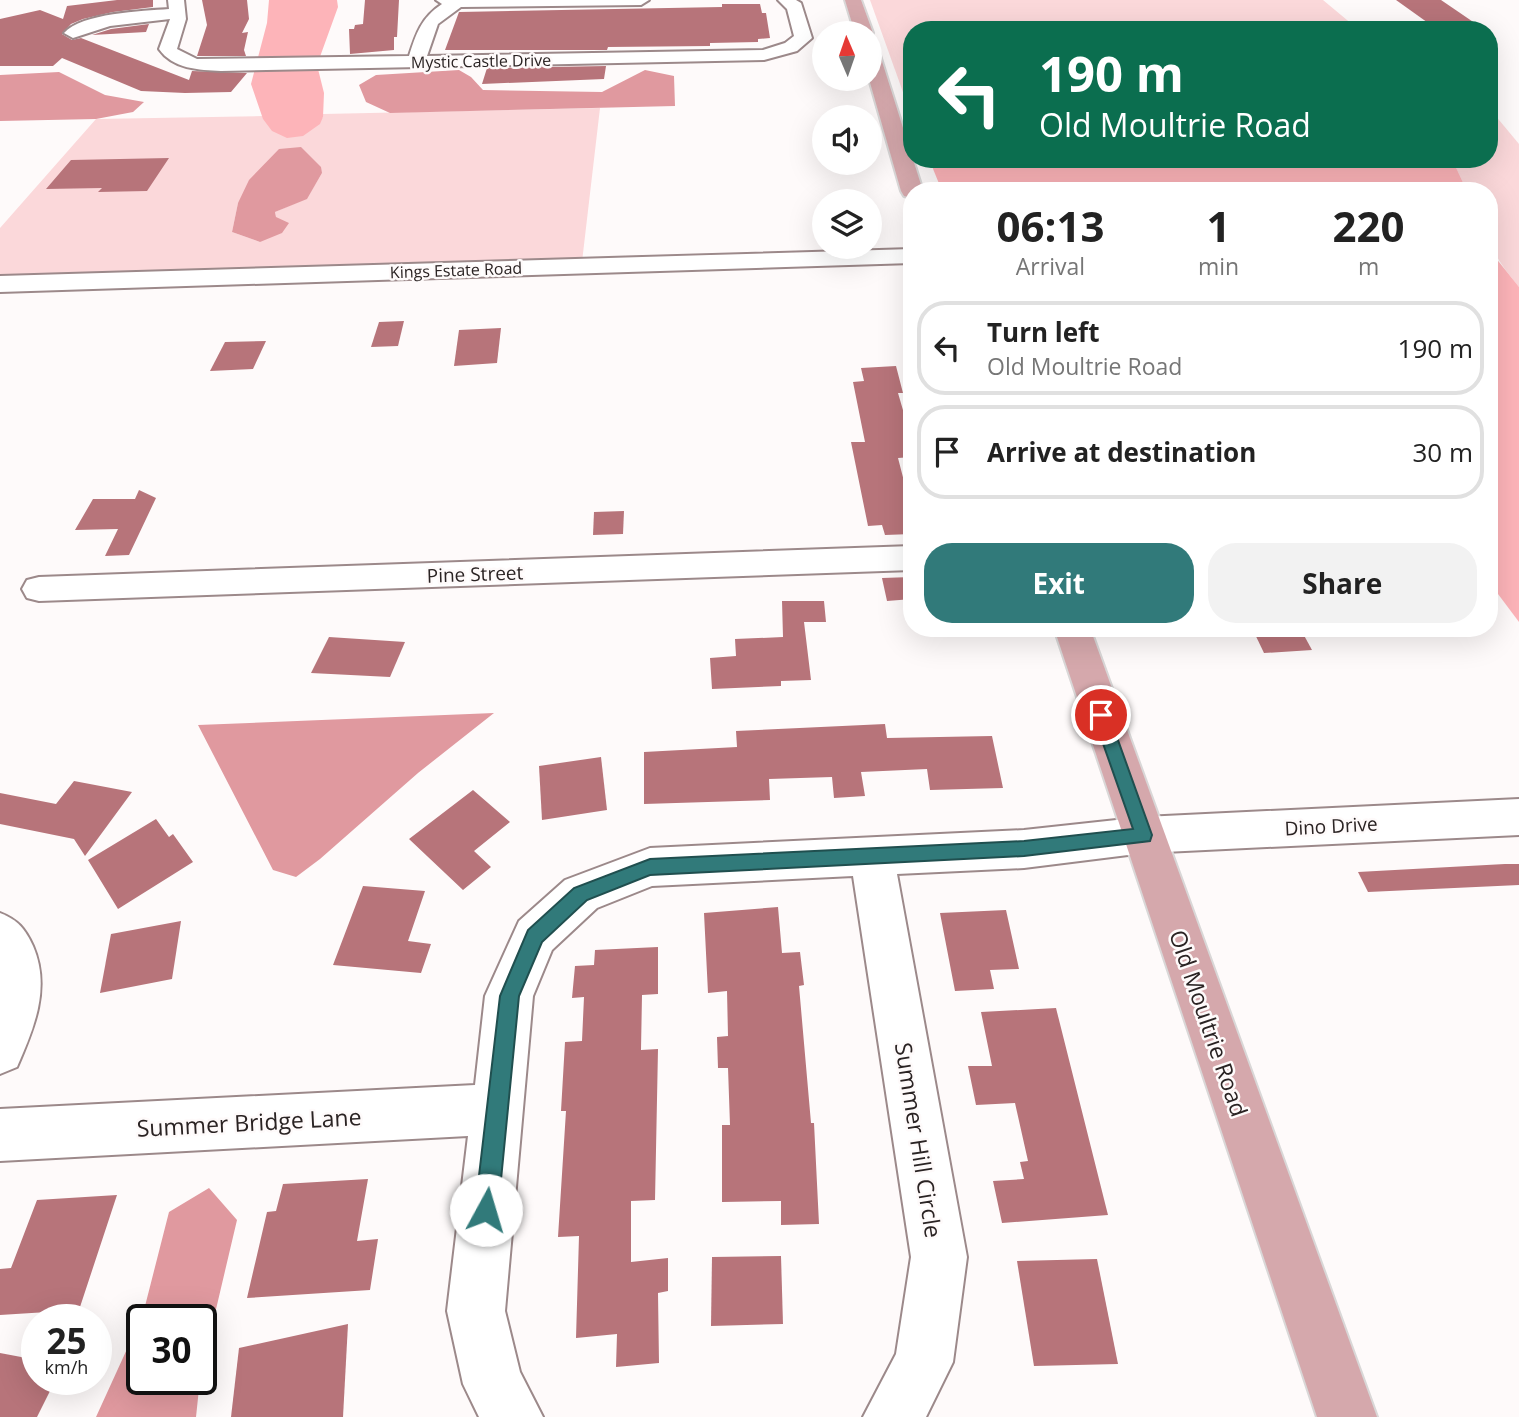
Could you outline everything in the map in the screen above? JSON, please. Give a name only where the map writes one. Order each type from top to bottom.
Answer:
[{"type":"main road","points":[[853,0],[860,21]]},
{"type":"main road","points":[[882,91],[903,161]]},
{"type":"main road","name":"Old Moultrie Road","points":[[1075,637],[1347,1417]]},
{"type":"street","points":[[416,62],[427,23],[451,1],[641,0]]},
{"type":"street","name":"Mystic Castle Drive","points":[[177,7],[178,19],[168,49],[172,55],[193,64],[416,62],[764,55],[791,47],[803,38],[795,7],[786,0]]},
{"type":"street","points":[[73,33],[85,27],[177,7]]},
{"type":"street","name":"Kings Estate Road","points":[[0,284],[903,256]]},
{"type":"street","name":"Pine Street","points":[[39,589],[903,558]]},
{"type":"street","name":"Dino Drive","points":[[1143,835],[1519,817]]},
{"type":"street","points":[[513,1417],[493,1384],[475,1311],[509,996],[535,936],[581,894],[650,867],[1024,849],[1143,835]]},
{"type":"street","name":"Summer Hill Circle","points":[[872,856],[939,1257],[925,1362],[893,1417]]},
{"type":"street","points":[[0,934],[9,943],[19,967],[12,1020],[0,1050]]},
{"type":"street","name":"Summer Bridge Lane","points":[[0,1135],[498,1109]]},
{"type":"shaded area","points":[[269,0],[337,0],[338,7],[317,65],[324,93],[323,117],[320,124],[303,136],[287,138],[272,131],[263,119],[251,84],[267,23]]},
{"type":"shaded area","points":[[870,0],[1323,0],[1348,21],[903,21],[903,92],[882,34],[882,21],[878,21]]},
{"type":"shaded area","points":[[459,70],[471,77],[483,90],[602,92],[645,70],[674,76],[675,106],[390,113],[366,102],[359,85],[376,75]]},
{"type":"shaded area","points":[[59,72],[105,95],[144,102],[133,112],[96,119],[0,121],[0,75]]},
{"type":"shaded area","points":[[600,108],[582,262],[0,279],[0,228],[96,119],[263,116],[323,118],[323,114]],"holes":[[[322,173],[307,198],[275,212],[276,217],[260,242],[232,232],[238,203]]]},
{"type":"shaded area","points":[[1498,119],[1519,144],[1519,287],[1498,258],[1498,182],[1463,182],[1456,168],[1498,168]]},
{"type":"shaded area","points":[[301,147],[321,167],[322,173],[307,199],[275,212],[276,217],[289,223],[282,233],[260,242],[232,232],[238,203],[249,180],[279,149]]},
{"type":"shaded area","points":[[933,168],[1456,168],[1463,182],[938,182]]},
{"type":"shaded area","points":[[1498,261],[1519,287],[1519,622],[1498,594]]},
{"type":"shaded area","points":[[494,713],[418,773],[296,877],[273,870],[198,725]]},
{"type":"shaded area","points":[[209,1188],[237,1220],[217,1305],[146,1304],[169,1212]]},
{"type":"shaded area","points":[[126,1351],[126,1395],[198,1395],[196,1417],[96,1417],[106,1395],[112,1395],[112,1382]]},
{"type":"building","points":[[117,0],[153,0],[153,7],[83,19],[71,24],[62,34],[72,40],[81,38],[189,80],[192,71],[247,73],[231,92],[185,93],[141,91],[62,58],[53,66],[0,66],[0,19],[40,10],[63,19],[67,6]]},
{"type":"building","points":[[202,0],[247,0],[249,19],[242,33],[248,32],[244,50],[246,56],[197,56],[207,25]]},
{"type":"building","points":[[365,0],[399,0],[394,50],[350,54],[349,29],[363,24]]},
{"type":"building","points":[[1396,0],[1441,0],[1472,21],[1425,21]]},
{"type":"building","points":[[722,4],[760,4],[762,13],[766,13],[770,38],[758,39],[758,42],[710,43],[710,46],[608,47],[607,50],[445,50],[459,12],[722,7]]},
{"type":"building","points":[[149,24],[146,32],[92,35],[111,29]]},
{"type":"building","points":[[606,66],[604,79],[482,84],[487,68]]},
{"type":"building","points":[[169,158],[147,191],[98,192],[102,188],[46,189],[71,160]]},
{"type":"building","points":[[404,321],[398,346],[371,347],[379,322]]},
{"type":"building","points":[[501,328],[497,363],[454,366],[459,330]]},
{"type":"building","points":[[266,341],[253,369],[210,371],[225,342]]},
{"type":"building","points":[[896,366],[903,393],[898,393],[903,410],[903,458],[898,458],[903,477],[903,534],[885,535],[882,525],[868,526],[851,442],[865,442],[853,382],[864,381],[861,368]]},
{"type":"building","points":[[139,490],[156,498],[129,555],[105,556],[118,529],[75,530],[93,499],[135,499]]},
{"type":"building","points":[[624,511],[623,534],[593,535],[594,512]]},
{"type":"building","points":[[903,577],[903,600],[887,601],[882,578]]},
{"type":"building","points":[[782,601],[824,601],[826,622],[804,622],[811,680],[781,681],[781,686],[712,689],[710,658],[736,656],[735,639],[783,637]]},
{"type":"building","points":[[329,637],[405,642],[390,677],[311,673]]},
{"type":"building","points":[[1256,637],[1305,637],[1312,650],[1264,653]]},
{"type":"building","points":[[885,724],[887,738],[992,736],[1003,788],[930,790],[927,769],[861,772],[865,796],[834,798],[832,777],[769,779],[770,800],[644,804],[644,752],[737,747],[736,731]]},
{"type":"building","points":[[601,757],[607,810],[542,820],[539,766]]},
{"type":"building","points":[[74,781],[132,792],[85,856],[74,839],[0,824],[0,793],[56,804]]},
{"type":"building","points":[[473,790],[510,822],[474,851],[491,867],[463,890],[409,839]]},
{"type":"building","points":[[156,819],[169,837],[173,834],[193,862],[118,909],[88,860]]},
{"type":"building","points":[[1519,864],[1519,885],[1368,892],[1358,872]]},
{"type":"building","points":[[363,886],[425,891],[408,941],[431,944],[421,973],[333,965]]},
{"type":"building","points":[[778,907],[782,953],[800,952],[804,985],[799,986],[811,1123],[814,1123],[819,1224],[781,1225],[781,1201],[722,1202],[722,1125],[730,1125],[728,1068],[718,1068],[717,1037],[728,1036],[727,991],[708,993],[704,913]]},
{"type":"building","points":[[1006,910],[1019,969],[990,970],[994,989],[955,991],[940,913]]},
{"type":"building","points":[[181,921],[172,979],[100,993],[111,934]]},
{"type":"building","points":[[658,947],[658,994],[642,995],[641,1050],[658,1049],[655,1200],[631,1201],[631,1262],[668,1258],[668,1291],[658,1293],[659,1363],[616,1367],[617,1334],[576,1338],[579,1236],[558,1237],[566,1111],[561,1111],[565,1042],[582,1041],[584,997],[572,998],[575,966],[594,965],[595,950]]},
{"type":"building","points":[[1056,1008],[1108,1215],[1002,1223],[993,1181],[1024,1179],[1020,1162],[1028,1161],[1015,1103],[976,1105],[968,1066],[992,1066],[981,1012]]},
{"type":"building","points":[[368,1179],[357,1241],[378,1239],[370,1290],[247,1298],[267,1212],[276,1211],[283,1184]]},
{"type":"building","points":[[117,1195],[81,1304],[21,1304],[21,1314],[0,1315],[0,1269],[11,1268],[37,1200]]},
{"type":"building","points":[[781,1256],[783,1324],[711,1326],[712,1257]]},
{"type":"building","points":[[1097,1259],[1118,1364],[1034,1366],[1017,1261]]},
{"type":"building","points":[[348,1324],[343,1417],[231,1417],[239,1348]]},
{"type":"building","points":[[0,1353],[21,1357],[21,1395],[48,1395],[37,1417],[0,1417]]},
{"type":"route","points":[[486,1210],[509,996],[535,936],[581,894],[650,867],[1024,849],[1143,835],[1101,715]]}]
